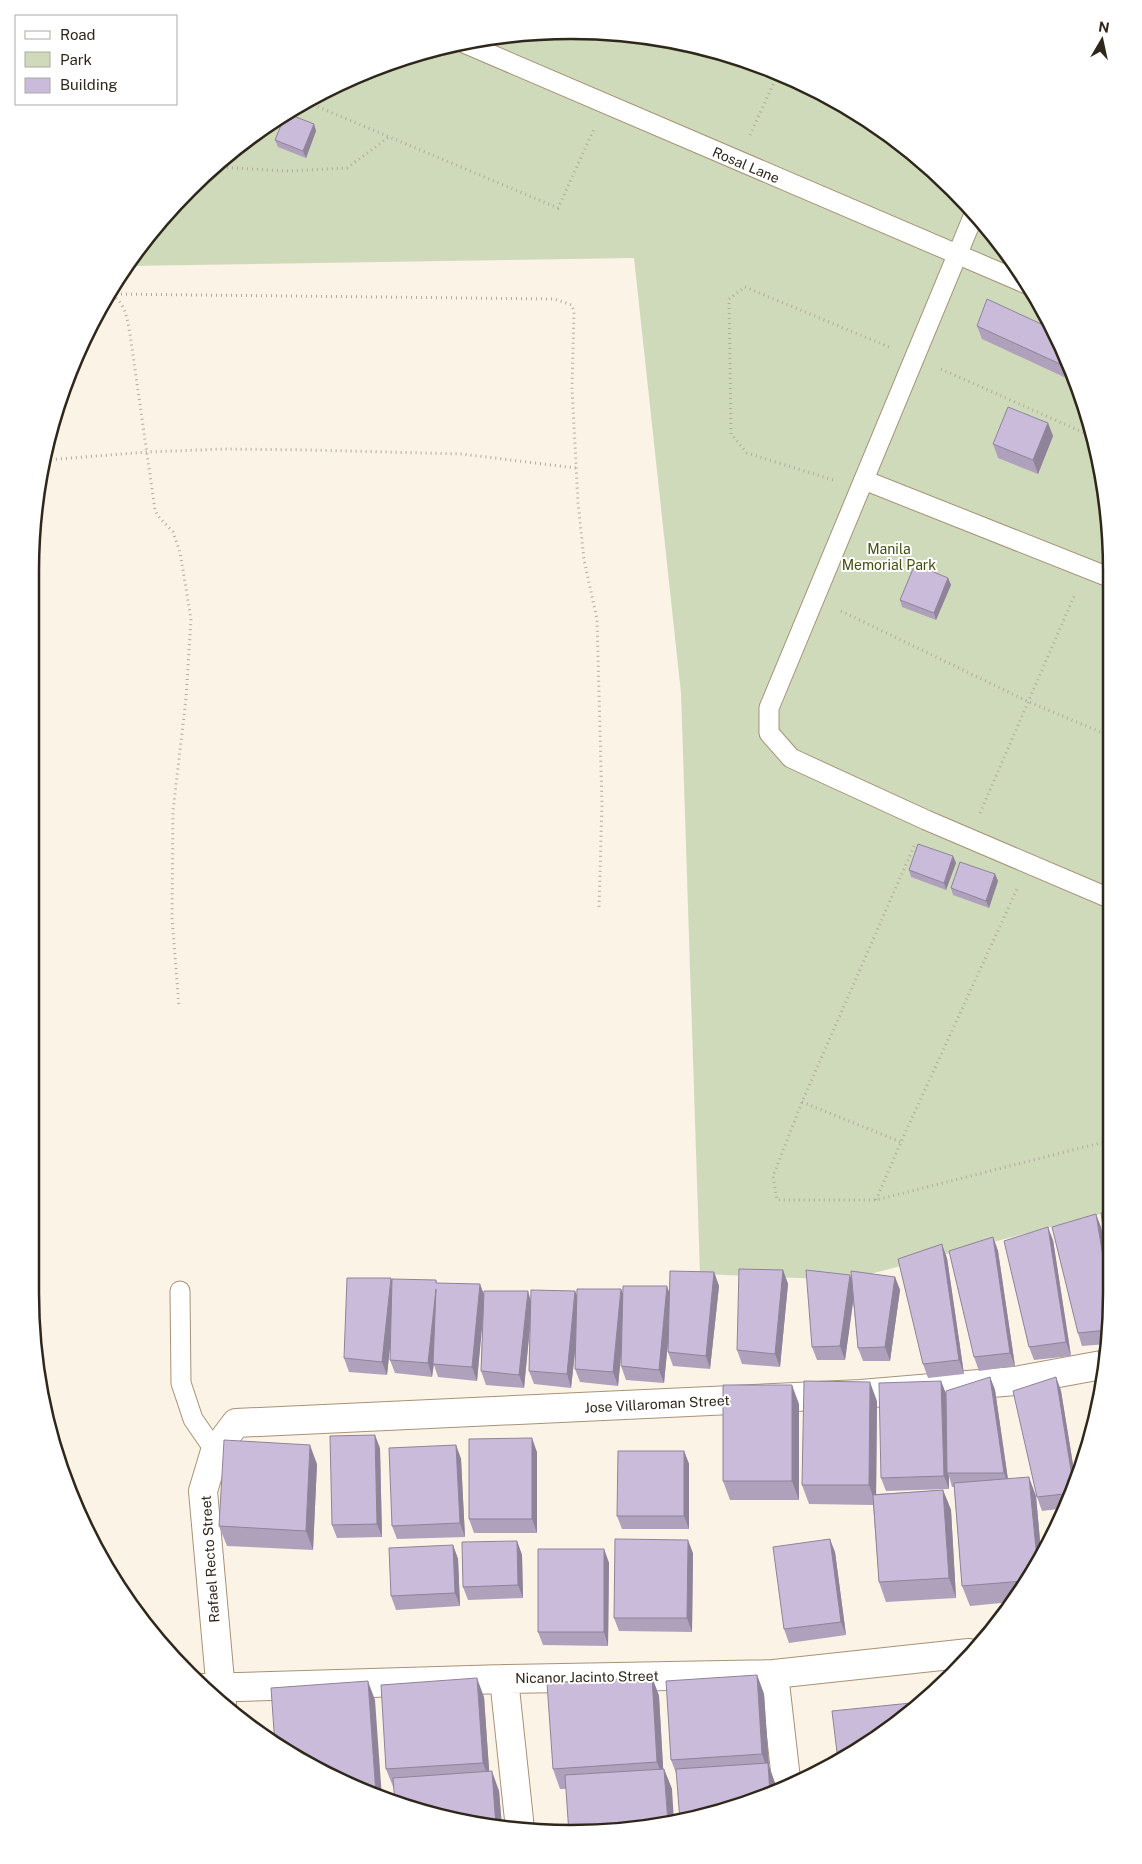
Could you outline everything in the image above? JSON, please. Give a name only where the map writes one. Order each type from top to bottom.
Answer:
[{"type":"street","name":"Jose Villaroman Street","points":[[236,1423],[861,1394],[1015,1381],[1098,1366]]},
{"type":"street","name":"Rafael Recto Street","points":[[215,1688],[203,1491],[215,1450],[236,1423]]},
{"type":"street","name":"Nicanor Jacinto Street","points":[[220,1693],[504,1679],[774,1674],[961,1655]]},
{"type":"street","points":[[774,1674],[786,1780]]},
{"type":"street","points":[[504,1679],[519,1823]]},
{"type":"lane","name":"Rosal Lane","points":[[475,48],[1017,280]]},
{"type":"lane","points":[[971,221],[769,708],[769,733],[791,758],[926,820],[1103,895]]},
{"type":"lane","points":[[864,480],[1103,575]]},
{"type":"lane","points":[[180,1291],[181,1383],[193,1419],[215,1450]]},
{"type":"path","points":[[738,162],[776,79]]},
{"type":"path","points":[[314,105],[558,208],[605,104]]},
{"type":"path","points":[[224,168],[289,171],[347,168],[389,137]]},
{"type":"path","points":[[864,480],[833,480],[747,453],[731,434],[729,299],[745,287],[914,358],[1085,433]]},
{"type":"path","points":[[117,294],[554,299],[572,305],[574,312],[572,388],[578,502],[584,560],[597,619],[602,804],[599,909]]},
{"type":"path","points":[[115,297],[120,300],[125,309],[130,334],[155,510],[173,532],[180,552],[191,619],[186,698],[172,821],[172,918],[179,1006]]},
{"type":"path","points":[[51,460],[147,452],[252,450],[462,454],[576,468]]},
{"type":"path","points":[[969,838],[1086,568]]},
{"type":"path","points":[[814,598],[1029,702],[1103,733]]},
{"type":"path","points":[[926,820],[802,1102],[773,1176],[777,1200],[876,1200],[1103,1142]]},
{"type":"path","points":[[876,1200],[1029,864]]},
{"type":"path","points":[[802,1102],[901,1142]]},
{"type":"green space","name":"Manila Memorial Park","points":[[536,40],[606,40],[640,43],[709,57],[775,79],[837,110],[867,128],[922,171],[947,195],[971,220],[1014,275],[1048,336],[1063,367],[1075,400],[1093,467],[1099,502],[1103,571],[1103,1213],[847,1280],[700,1274],[681,693],[634,258],[135,266],[171,220],[220,171],[275,128],[305,110],[367,79],[433,57],[502,43]]},
{"type":"building","points":[[294,116],[314,124],[303,151],[275,140],[281,124]]},
{"type":"building","points":[[987,299],[1042,324],[1062,365],[977,326]]},
{"type":"building","points":[[1008,407],[1048,423],[1033,460],[993,444]]},
{"type":"building","points":[[915,564],[948,578],[934,613],[900,600]]},
{"type":"building","points":[[918,844],[953,856],[944,883],[909,870]]},
{"type":"building","points":[[960,862],[995,874],[986,901],[951,888]]},
{"type":"building","points":[[1096,1214],[1103,1257],[1102,1331],[1078,1333],[1052,1227]]},
{"type":"building","points":[[1048,1227],[1066,1342],[1029,1347],[1004,1241]]},
{"type":"building","points":[[993,1237],[1010,1353],[974,1357],[949,1251]]},
{"type":"building","points":[[942,1244],[959,1360],[923,1364],[898,1259]]},
{"type":"building","points":[[739,1269],[783,1270],[775,1354],[737,1350]]},
{"type":"building","points":[[806,1270],[850,1275],[840,1346],[812,1347]]},
{"type":"building","points":[[670,1271],[714,1272],[706,1356],[668,1352]]},
{"type":"building","points":[[851,1271],[895,1277],[885,1347],[858,1348]]},
{"type":"building","points":[[347,1278],[391,1278],[382,1362],[344,1358]]},
{"type":"building","points":[[392,1279],[480,1284],[472,1367],[433,1364],[436,1289],[428,1363],[390,1360]]},
{"type":"building","points":[[623,1286],[667,1286],[659,1370],[621,1366]]},
{"type":"building","points":[[577,1289],[621,1289],[613,1372],[575,1369]]},
{"type":"building","points":[[531,1290],[575,1291],[567,1374],[529,1371]]},
{"type":"building","points":[[484,1291],[528,1291],[519,1375],[481,1371]]},
{"type":"building","points":[[990,1377],[1004,1473],[947,1473],[946,1391]]},
{"type":"building","points":[[1056,1377],[1072,1474],[1064,1494],[1037,1497],[1013,1391]]},
{"type":"building","points":[[804,1381],[870,1382],[869,1485],[802,1485]]},
{"type":"building","points":[[941,1381],[944,1476],[881,1478],[879,1383]]},
{"type":"building","points":[[723,1385],[792,1385],[792,1481],[723,1481]]},
{"type":"building","points":[[375,1435],[377,1524],[332,1525],[330,1436]]},
{"type":"building","points":[[532,1438],[532,1519],[469,1519],[469,1439]]},
{"type":"building","points":[[224,1440],[310,1445],[306,1531],[219,1526]]},
{"type":"building","points":[[456,1445],[460,1523],[392,1526],[389,1448]]},
{"type":"building","points":[[618,1451],[684,1451],[684,1516],[617,1516]]},
{"type":"building","points":[[1029,1477],[1036,1551],[1019,1581],[962,1586],[954,1483]]},
{"type":"building","points":[[943,1490],[949,1578],[879,1582],[873,1495]]},
{"type":"building","points":[[615,1539],[688,1540],[687,1618],[614,1618]]},
{"type":"building","points":[[830,1539],[841,1622],[784,1629],[773,1547]]},
{"type":"building","points":[[517,1541],[518,1585],[463,1587],[462,1542]]},
{"type":"building","points":[[453,1545],[455,1593],[391,1596],[389,1548]]},
{"type":"building","points":[[538,1549],[604,1549],[604,1632],[538,1632]]},
{"type":"building","points":[[757,1675],[762,1754],[671,1760],[666,1681]]},
{"type":"building","points":[[652,1677],[657,1762],[553,1769],[547,1683]]},
{"type":"building","points":[[477,1678],[483,1763],[386,1769],[381,1685]]},
{"type":"building","points":[[368,1681],[376,1788],[305,1754],[274,1736],[271,1688]]},
{"type":"building","points":[[910,1703],[867,1736],[837,1754],[832,1711]]},
{"type":"building","points":[[768,1763],[770,1787],[709,1807],[679,1814],[676,1769]]},
{"type":"building","points":[[664,1769],[668,1816],[606,1824],[568,1825],[565,1775]]},
{"type":"building","points":[[492,1771],[495,1820],[433,1807],[394,1795],[393,1778]]}]
